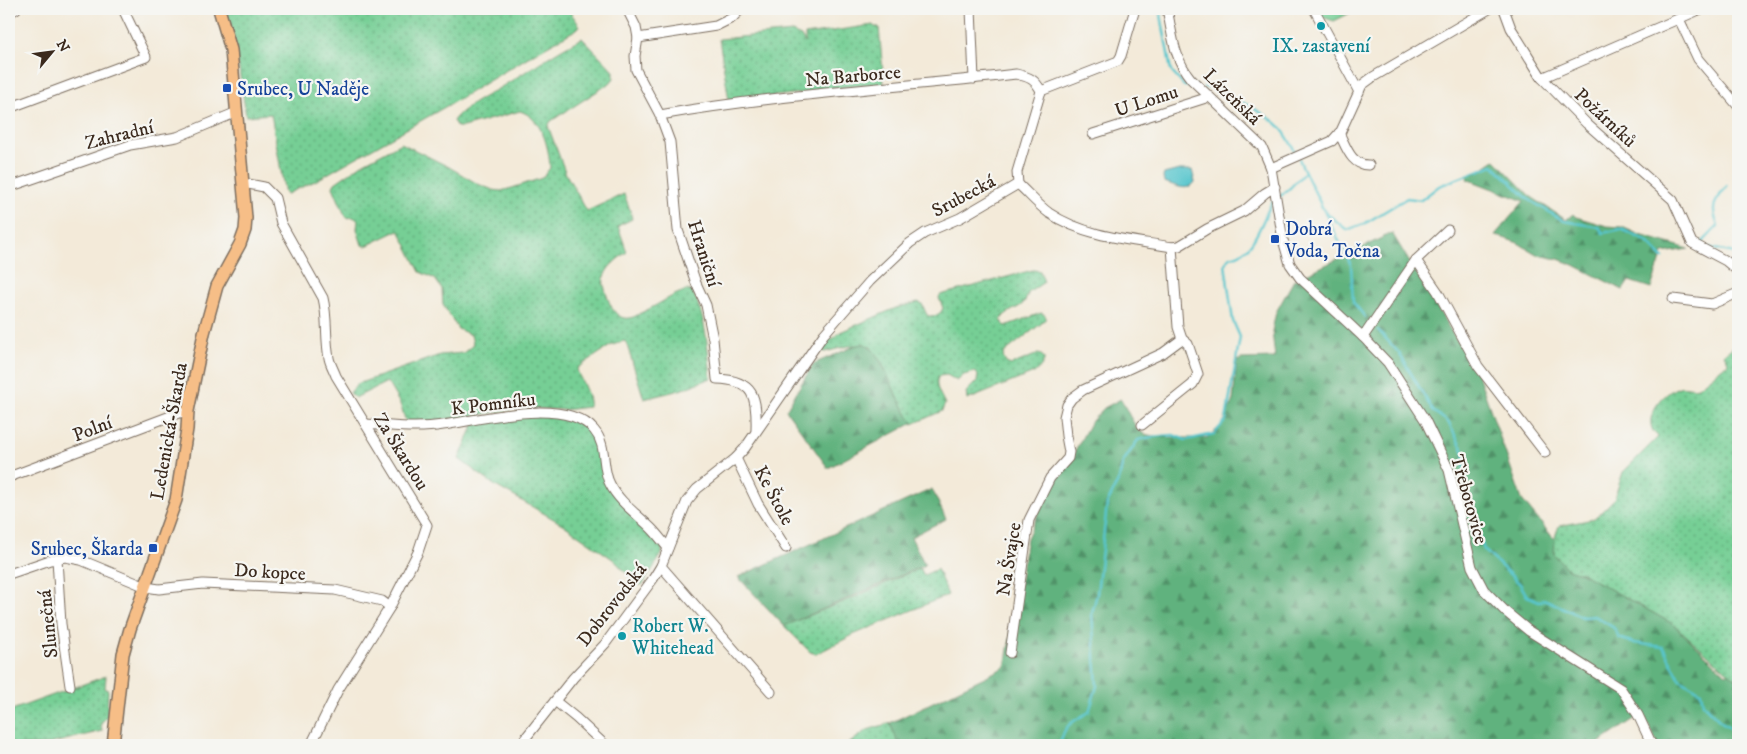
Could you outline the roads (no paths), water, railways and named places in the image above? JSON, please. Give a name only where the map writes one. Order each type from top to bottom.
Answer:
[{"type":"main road","name":"Ledenická-Škarda","points":[[113,745],[120,667],[130,629],[176,500],[188,411],[204,333],[217,286],[240,244],[245,230],[246,218],[231,50],[219,9]]},
{"type":"street","points":[[9,13],[16,9]]},
{"type":"street","points":[[9,108],[146,57],[124,9]]},
{"type":"street","name":"Hraniční","points":[[627,9],[636,27],[638,38],[635,56],[636,70],[660,115],[671,148],[678,230],[696,283],[706,305],[714,340],[717,379],[727,379],[745,386],[754,395],[756,430]]},
{"type":"street","points":[[638,38],[716,26],[732,18],[741,9]]},
{"type":"street","points":[[971,9],[974,79]]},
{"type":"street","points":[[1018,184],[1016,172],[1041,91],[1113,64],[1120,57],[1135,9]]},
{"type":"street","name":"Lázeňská","points":[[1167,9],[1176,57],[1191,79],[1262,147],[1271,168],[1278,206]]},
{"type":"street","points":[[1314,9],[1359,92]]},
{"type":"street","points":[[1271,168],[1332,142],[1339,133],[1362,85],[1489,9]]},
{"type":"street","name":"Požárníků","points":[[1504,9],[1511,28],[1542,78],[1587,124],[1673,200],[1692,243],[1726,261],[1738,271]]},
{"type":"street","points":[[1542,78],[1701,9]]},
{"type":"street","points":[[1679,18],[1698,59],[1738,106]]},
{"type":"street","name":"Na Barborce","points":[[660,115],[756,101],[1016,74],[1030,77],[1037,82],[1041,91]]},
{"type":"street","name":"U Lomu","points":[[1093,134],[1206,94]]},
{"type":"street","name":"Zahradní","points":[[9,186],[130,145],[177,138],[237,112]]},
{"type":"street","points":[[1339,133],[1352,158],[1362,166],[1369,165]]},
{"type":"street","name":"Za Škardou","points":[[243,184],[264,187],[275,198],[281,223],[323,298],[326,311],[329,359],[340,382],[427,525],[418,552],[390,607],[338,690],[311,745]]},
{"type":"street","name":"Srubecká","points":[[824,334],[870,281],[910,243],[925,233],[960,218],[1018,184],[1048,212],[1073,227],[1172,248]]},
{"type":"street","points":[[1142,424],[1192,384],[1198,374],[1188,344],[1182,339],[1178,327],[1172,248],[1244,211],[1265,193],[1275,188]]},
{"type":"street","name":"Třebotovice","points":[[1278,206],[1282,240],[1290,264],[1300,278],[1388,363],[1425,420],[1449,470],[1472,568],[1484,590],[1529,631],[1621,689],[1638,715],[1652,745]]},
{"type":"street","points":[[1363,337],[1416,260],[1448,230]]},
{"type":"street","points":[[1416,260],[1438,292],[1478,366],[1545,453]]},
{"type":"street","points":[[1673,299],[1712,304],[1738,293]]},
{"type":"street","name":"Dobrovodská","points":[[520,745],[573,678],[632,609],[661,566],[688,501],[697,489],[736,458],[824,334]]},
{"type":"street","name":"Na Švajce","points":[[1010,653],[1030,520],[1050,478],[1068,458],[1069,452],[1064,417],[1067,405],[1072,398],[1083,390],[1163,353],[1182,339]]},
{"type":"street","name":"Polní","points":[[9,477],[188,411]]},
{"type":"street","name":"K Pomníku","points":[[366,424],[441,426],[508,414],[544,413],[569,416],[588,423],[596,431],[601,443],[608,482],[620,500],[653,529],[668,548]]},
{"type":"street","name":"Ke Štole","points":[[736,458],[758,504],[786,548]]},
{"type":"street","name":"Slunečná","points":[[9,574],[65,557],[81,560],[146,587]]},
{"type":"street","name":"Slunečná","points":[[57,559],[61,624],[70,686]]},
{"type":"street","points":[[661,566],[771,692]]},
{"type":"street","name":"Do kopce","points":[[146,587],[159,589],[203,584],[335,590],[382,601],[390,607]]},
{"type":"street","points":[[556,701],[605,745]]},
{"type":"water","points":[[1179,170],[1192,170],[1195,182],[1185,188],[1164,182],[1164,174]]},
{"type":"waterway","points":[[1160,9],[1171,71],[1184,86],[1196,86]]},
{"type":"waterway","points":[[1204,87],[1212,87],[1275,122],[1285,133],[1296,154]]},
{"type":"waterway","points":[[1278,198],[1305,172],[1299,159]]},
{"type":"waterway","points":[[1305,172],[1324,211],[1347,230],[1364,224],[1407,198],[1421,200],[1439,186],[1493,165],[1528,199],[1564,221],[1599,227],[1603,233],[1621,229],[1646,241],[1663,258]]},
{"type":"waterway","points":[[1701,244],[1718,226],[1714,209],[1719,197],[1727,186]]},
{"type":"waterway","points":[[1060,745],[1066,728],[1073,721],[1089,712],[1097,686],[1092,613],[1097,594],[1107,504],[1119,479],[1123,462],[1138,440],[1173,435],[1186,440],[1214,434],[1226,420],[1240,337],[1233,321],[1225,264],[1230,257],[1239,254],[1252,243],[1273,201]]},
{"type":"waterway","points":[[1325,213],[1351,265],[1353,302],[1365,317]]},
{"type":"waterway","points":[[1707,247],[1734,253],[1738,256]]},
{"type":"waterway","points":[[1378,330],[1399,353],[1433,411],[1448,422],[1464,452],[1465,492],[1484,550],[1520,584],[1527,596],[1539,601],[1546,600],[1583,617],[1595,616],[1614,628],[1619,638],[1634,643],[1663,647],[1680,679],[1701,692],[1703,704],[1720,721],[1738,733]]},
{"type":"place","name":"IX. zastavení","points":[[1321,26]]},
{"type":"place","name":"Srubec, U Naděje","points":[[227,88]]},
{"type":"place","name":"Dobrá Voda, Točna","points":[[1275,239]]},
{"type":"place","name":"Srubec, Škarda","points":[[153,548]]},
{"type":"place","name":"Robert W. Whitehead","points":[[622,636]]}]
